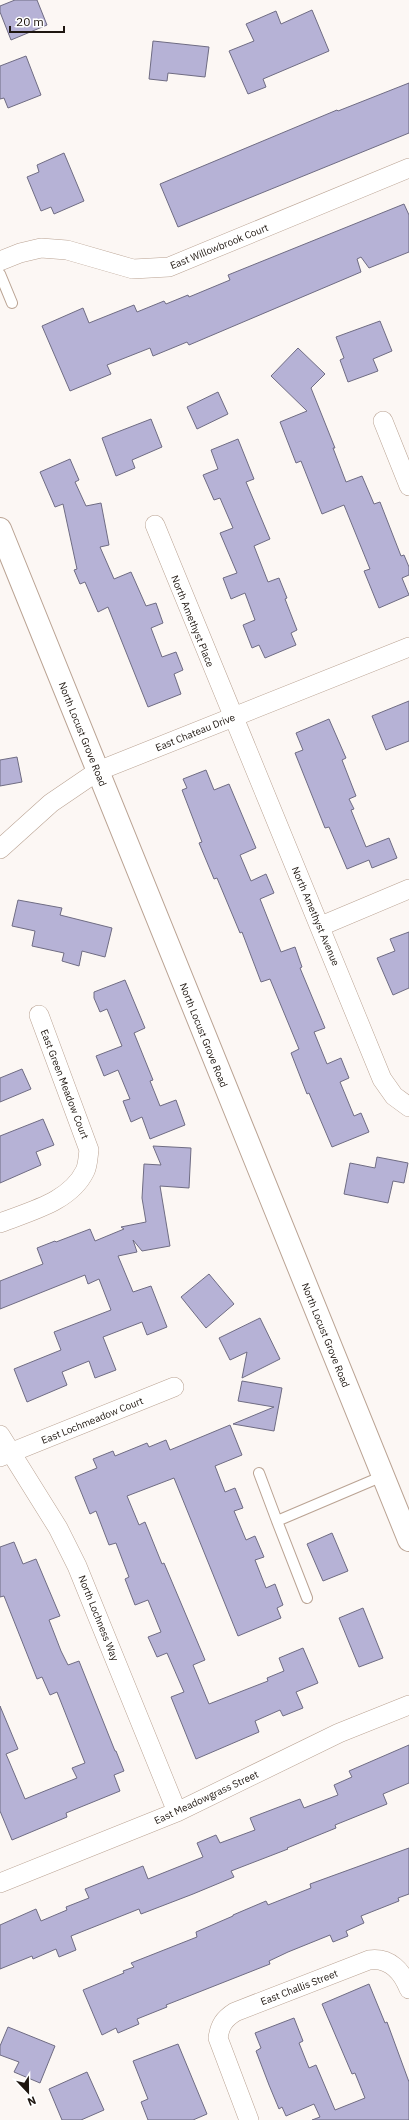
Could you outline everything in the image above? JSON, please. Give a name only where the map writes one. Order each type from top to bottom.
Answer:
[{"type":"main road","name":"North Locust Grove Road","points":[[0,529],[409,1540]]},
{"type":"street","name":"East Willowbrook Court","points":[[0,261],[20,253],[41,248],[67,250],[133,269],[168,267],[409,168]]},
{"type":"street","points":[[383,421],[409,486]]},
{"type":"street","name":"North Amethyst Place","points":[[155,525],[232,718]]},
{"type":"street","name":"East Chateau Drive","points":[[0,849],[51,804],[98,771],[409,647]]},
{"type":"street","name":"North Amethyst Avenue","points":[[232,718],[321,926],[382,1079],[394,1096],[409,1106]]},
{"type":"street","points":[[321,926],[409,889]]},
{"type":"street","name":"East Green Meadow Court","points":[[0,1223],[56,1200],[75,1188],[86,1170],[89,1150],[38,1015]]},
{"type":"street","name":"East Lochmeadow Court","points":[[5,1455],[174,1387]]},
{"type":"street","name":"North Lochness Way","points":[[0,1435],[5,1455],[58,1528],[78,1566],[177,1812]]},
{"type":"street","name":"East Meadowgrass Street","points":[[0,1883],[177,1812],[339,1733],[409,1705]]},
{"type":"street","name":"East Challis Street","points":[[249,2120],[218,2038],[220,2028],[226,2018],[235,2012],[361,1962],[375,1959],[386,1961],[400,1971],[409,1989]]},
{"type":"lane","points":[[0,274],[12,303]]},
{"type":"lane","points":[[259,1473],[307,1598]]},
{"type":"lane","points":[[277,1520],[383,1476]]},
{"type":"building","points":[[15,0],[37,0],[47,25],[11,40],[0,12],[0,6]]},
{"type":"building","points":[[312,10],[329,51],[263,79],[266,87],[248,94],[229,51],[254,41],[246,24],[276,11],[281,24]]},
{"type":"building","points":[[153,41],[209,47],[205,77],[168,73],[167,81],[149,79]]},
{"type":"building","points":[[26,56],[41,95],[8,108],[4,98],[0,99],[0,66]]},
{"type":"building","points":[[409,83],[409,133],[178,227],[160,184],[337,110],[338,111]]},
{"type":"building","points":[[64,153],[84,201],[54,214],[51,207],[41,211],[27,177],[39,172],[37,165]]},
{"type":"building","points":[[404,204],[409,215],[409,252],[369,268],[361,257],[357,259],[361,272],[189,345],[187,342],[153,356],[150,348],[107,365],[111,374],[70,391],[42,326],[83,308],[89,323],[134,305],[137,312],[164,301],[166,304],[188,295],[189,297],[230,280],[228,275]]},
{"type":"building","points":[[380,321],[392,351],[373,359],[378,371],[348,382],[340,360],[344,358],[336,337]]},
{"type":"building","points":[[298,348],[325,374],[311,388],[335,448],[333,448],[346,482],[362,476],[374,504],[380,502],[401,556],[404,555],[409,567],[409,575],[402,578],[409,595],[379,608],[364,571],[370,569],[344,505],[322,514],[301,461],[296,463],[280,422],[307,411],[271,376]]},
{"type":"building","points":[[218,392],[228,414],[197,429],[187,407]]},
{"type":"building","points":[[151,419],[162,447],[132,460],[135,468],[116,476],[102,438]]},
{"type":"building","points":[[238,439],[254,479],[246,482],[270,539],[254,546],[268,582],[279,578],[297,630],[291,633],[296,645],[265,658],[259,645],[252,648],[243,625],[255,620],[245,593],[231,599],[223,578],[237,573],[220,533],[233,528],[220,498],[214,500],[203,475],[218,469],[211,450]]},
{"type":"building","points":[[70,459],[79,480],[75,482],[86,506],[101,503],[109,545],[100,547],[114,579],[131,572],[146,606],[156,603],[163,623],[151,628],[162,657],[176,652],[183,670],[174,674],[181,694],[148,707],[108,607],[98,612],[85,582],[80,584],[74,570],[77,569],[63,504],[55,507],[40,472]]},
{"type":"building","points":[[409,701],[409,741],[386,750],[372,716]]},
{"type":"building","points":[[329,719],[346,758],[342,760],[356,796],[349,799],[354,809],[351,810],[366,847],[389,838],[397,858],[372,868],[369,860],[347,869],[329,827],[325,828],[295,753],[303,750],[296,733]]},
{"type":"building","points":[[17,757],[22,782],[0,786],[0,760]]},
{"type":"building","points":[[206,770],[214,790],[229,784],[256,848],[240,855],[251,881],[266,874],[274,893],[260,899],[281,952],[295,947],[302,967],[300,968],[325,1028],[314,1032],[327,1064],[341,1058],[349,1078],[340,1082],[354,1116],[361,1113],[369,1132],[332,1147],[309,1093],[307,1094],[291,1053],[299,1049],[270,979],[261,982],[242,932],[240,933],[217,878],[214,879],[199,843],[202,842],[182,790],[187,788],[183,779]]},
{"type":"building","points":[[18,900],[62,908],[60,915],[112,928],[105,957],[82,951],[79,966],[62,961],[64,953],[32,946],[35,931],[12,926]]},
{"type":"building","points":[[409,932],[409,988],[393,995],[377,958],[395,951],[390,939]]},
{"type":"building","points":[[125,980],[145,1028],[134,1033],[153,1080],[150,1081],[160,1106],[176,1100],[185,1125],[150,1139],[142,1117],[131,1122],[123,1101],[130,1099],[118,1070],[104,1076],[96,1056],[122,1046],[107,1009],[100,1012],[94,998],[94,992]]},
{"type":"building","points":[[22,1069],[31,1089],[0,1102],[0,1078]]},
{"type":"building","points":[[43,1119],[54,1145],[36,1152],[41,1165],[0,1183],[0,1136]]},
{"type":"building","points":[[153,1146],[191,1148],[189,1188],[160,1186],[170,1246],[142,1251],[133,1240],[137,1252],[118,1256],[133,1292],[151,1286],[167,1327],[147,1335],[142,1322],[103,1337],[116,1370],[95,1378],[89,1361],[62,1372],[67,1385],[27,1402],[14,1369],[61,1350],[54,1332],[111,1310],[99,1279],[88,1284],[85,1275],[0,1309],[0,1281],[43,1264],[37,1248],[90,1229],[95,1241],[124,1229],[121,1227],[146,1222],[142,1198],[144,1164],[161,1165]]},
{"type":"building","points":[[377,1157],[408,1163],[404,1183],[393,1181],[388,1203],[344,1194],[350,1163],[375,1168]]},
{"type":"building","points":[[209,1274],[234,1304],[206,1328],[181,1297]]},
{"type":"building","points":[[260,1318],[280,1359],[242,1378],[247,1352],[230,1360],[219,1338]]},
{"type":"building","points":[[242,1381],[282,1388],[274,1431],[233,1424],[274,1407],[238,1401]]},
{"type":"building","points":[[230,1425],[242,1455],[215,1466],[225,1492],[235,1488],[243,1508],[234,1511],[246,1540],[255,1536],[264,1557],[255,1560],[266,1588],[275,1584],[283,1605],[277,1608],[281,1618],[238,1636],[174,1478],[127,1496],[139,1525],[145,1522],[205,1660],[193,1665],[209,1704],[268,1681],[267,1678],[284,1671],[279,1658],[303,1648],[318,1683],[296,1692],[303,1708],[283,1716],[280,1710],[255,1721],[259,1732],[196,1759],[171,1697],[184,1692],[167,1653],[157,1657],[148,1637],[161,1632],[148,1600],[135,1605],[125,1579],[129,1577],[116,1543],[109,1545],[96,1511],[90,1514],[75,1477],[97,1468],[93,1459],[113,1451],[115,1456],[147,1443],[149,1447],[166,1440],[170,1450]]},
{"type":"building","points":[[332,1533],[348,1571],[323,1581],[307,1544]]},
{"type":"building","points":[[14,1542],[23,1564],[36,1559],[60,1616],[49,1620],[61,1651],[68,1665],[79,1661],[124,1771],[114,1775],[120,1791],[66,1813],[67,1817],[12,1840],[0,1811],[0,1706],[18,1749],[6,1754],[25,1799],[77,1778],[72,1768],[85,1763],[57,1692],[50,1695],[42,1677],[37,1679],[4,1596],[0,1597],[0,1547]]},
{"type":"building","points":[[363,1608],[383,1658],[359,1667],[339,1618]]},
{"type":"building","points":[[409,1745],[409,1783],[383,1794],[387,1804],[335,1825],[336,1828],[287,1848],[288,1849],[231,1871],[234,1877],[141,1914],[139,1909],[71,1936],[76,1950],[59,1957],[56,1949],[33,1959],[32,1956],[0,1969],[0,1925],[36,1909],[41,1921],[67,1910],[66,1907],[89,1898],[85,1889],[143,1866],[148,1879],[203,1857],[197,1843],[216,1835],[220,1843],[255,1830],[250,1818],[300,1799],[304,1808],[338,1795],[334,1785],[352,1777],[349,1771]]},
{"type":"building","points":[[409,1848],[409,1894],[398,1898],[399,1901],[361,1916],[364,1923],[346,1931],[348,1936],[333,1942],[330,1935],[269,1961],[270,1964],[166,2005],[167,2007],[137,2019],[139,2024],[118,2033],[116,2028],[102,2035],[83,1990],[124,1973],[123,1971],[134,1967],[131,1963],[197,1937],[196,1932],[233,1915],[266,1901],[268,1905],[311,1888],[310,1884]]},
{"type":"building","points":[[369,1984],[385,2023],[387,2022],[409,2082],[409,2120],[312,2120],[320,2117],[314,2104],[286,2116],[282,2107],[279,2109],[256,2051],[261,2048],[255,2033],[294,2018],[303,2041],[299,2043],[309,2068],[316,2065],[335,2110],[365,2098],[355,2073],[352,2074],[322,2004]]},
{"type":"building","points":[[8,2027],[55,2046],[40,2083],[14,2072],[19,2062],[0,2055],[0,2046]]},
{"type":"building","points":[[178,2044],[207,2114],[193,2120],[148,2120],[141,2102],[148,2099],[133,2061]]},
{"type":"building","points":[[87,2072],[104,2110],[81,2120],[62,2120],[49,2089]]}]
